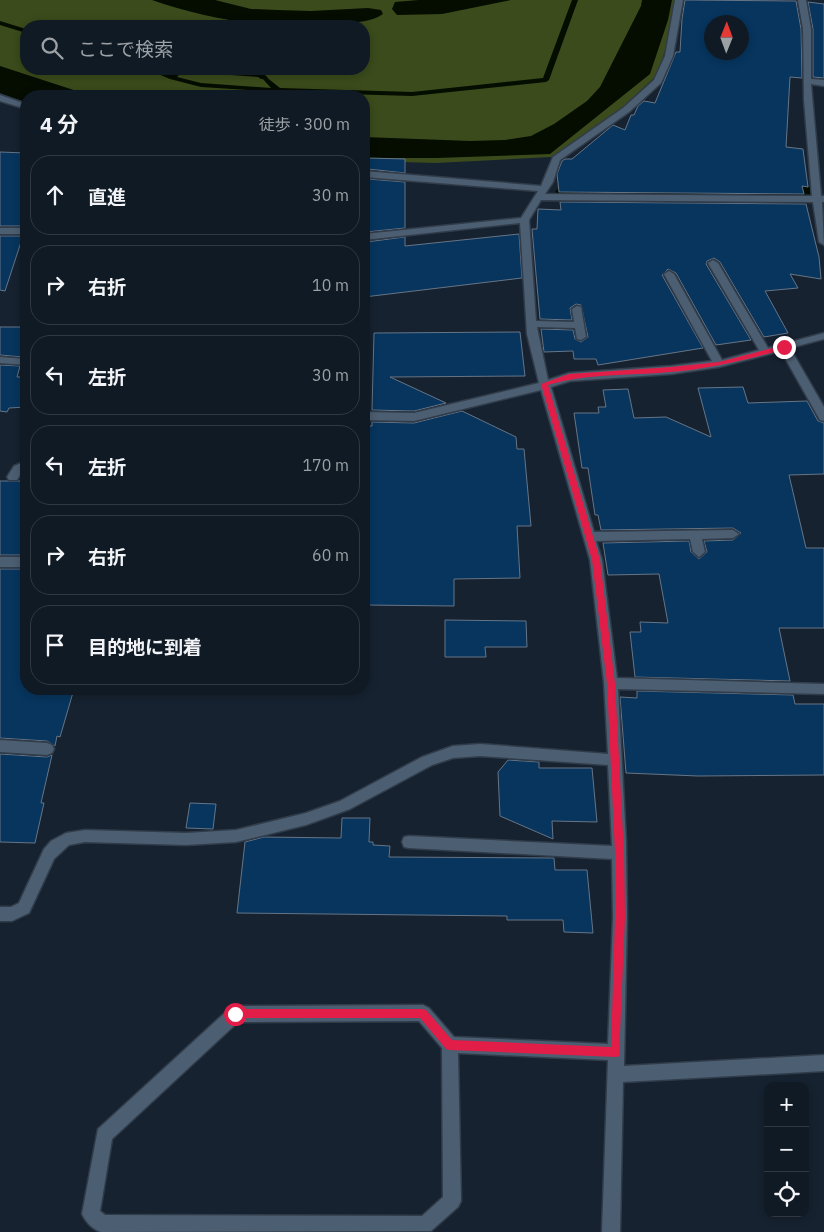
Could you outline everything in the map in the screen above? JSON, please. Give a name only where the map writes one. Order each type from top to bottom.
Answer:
[{"type":"street","points":[[611,1232],[620,917],[611,684],[596,560],[538,369],[531,324],[524,220],[541,193],[556,159],[626,110],[658,81],[669,56],[679,0]]},
{"type":"street","points":[[802,0],[806,12],[807,81],[824,242]]},
{"type":"street","points":[[807,81],[824,83]]},
{"type":"street","points":[[0,98],[20,105]]},
{"type":"street","points":[[0,104],[9,101]]},
{"type":"street","points":[[370,175],[541,193],[820,199]]},
{"type":"street","points":[[370,236],[524,220]]},
{"type":"street","points":[[0,231],[20,232]]},
{"type":"street","points":[[713,263],[766,353]]},
{"type":"street","points":[[669,274],[719,364]]},
{"type":"street","points":[[577,309],[581,337]]},
{"type":"street","points":[[531,324],[579,325]]},
{"type":"street","points":[[370,416],[414,417],[439,412],[524,392],[569,376],[671,370],[719,364],[824,336]]},
{"type":"street","points":[[784,347],[824,417]]},
{"type":"street","points":[[0,360],[20,362]]},
{"type":"street","points":[[13,477],[20,468]]},
{"type":"street","points":[[589,537],[733,534]]},
{"type":"street","points":[[695,535],[698,552]]},
{"type":"street","points":[[0,562],[20,562]]},
{"type":"street","points":[[611,684],[824,689]]},
{"type":"street","points":[[0,746],[47,749]]},
{"type":"street","points":[[0,914],[12,914],[24,908],[49,854],[66,839],[85,836],[186,839],[236,836],[306,819],[345,805],[427,761],[453,752],[480,750],[614,760]]},
{"type":"street","points":[[409,842],[619,853]]},
{"type":"street","points":[[450,1045],[452,1201],[425,1225],[102,1224],[91,1214],[104,1135],[235,1014],[423,1014],[450,1045],[616,1052]]},
{"type":"street","points":[[615,1074],[824,1063]]},
{"type":"green space","points":[[0,0],[678,0],[675,20],[657,75],[610,119],[551,157],[436,163],[370,161],[370,90],[20,90],[20,95],[0,92]]},
{"type":"shaded area","points":[[152,0],[215,0],[251,9],[277,10],[311,11],[368,8],[381,10],[383,14],[369,20],[230,20],[198,14]]},
{"type":"shaded area","points":[[419,0],[511,0],[442,14],[397,15],[392,9],[395,2]]},
{"type":"shaded area","points":[[642,0],[672,0],[668,20],[650,74],[550,154],[370,158],[370,137],[470,141],[505,140],[531,136],[554,124],[587,101],[600,87],[641,6]]},
{"type":"shaded area","points":[[0,66],[20,73],[20,75],[28,75],[74,90],[20,90],[20,100],[0,93]]},
{"type":"shaded area","points":[[230,75],[265,75],[268,78],[261,79],[258,77]]},
{"type":"building","points":[[685,0],[796,1],[801,29],[802,78],[790,77],[786,147],[803,149],[808,187],[802,186],[804,194],[559,192],[557,174],[562,161],[572,159],[613,125],[625,130],[631,115],[634,115],[638,106],[644,101],[655,103],[676,52],[680,52]]},
{"type":"building","points":[[808,2],[824,4],[824,78],[813,77],[813,29]]},
{"type":"building","points":[[0,152],[20,153],[20,226],[0,226]]},
{"type":"building","points":[[370,158],[405,159],[405,173],[370,169]]},
{"type":"building","points":[[370,179],[405,182],[405,228],[370,232]]},
{"type":"building","points":[[560,202],[806,204],[819,257],[821,279],[790,274],[798,288],[765,291],[788,333],[764,337],[720,262],[714,258],[707,261],[706,264],[751,340],[716,345],[676,273],[668,269],[662,275],[703,348],[598,365],[596,359],[574,359],[573,351],[544,352],[541,329],[573,330],[575,339],[581,342],[588,337],[581,305],[576,304],[570,308],[572,320],[540,319],[532,229],[537,229],[538,209],[561,210]]},
{"type":"building","points":[[519,234],[522,278],[370,296],[370,241],[405,237],[405,246]]},
{"type":"building","points":[[0,236],[20,236],[20,245],[5,291],[0,290]]},
{"type":"building","points":[[0,327],[20,327],[20,357],[0,355]]},
{"type":"building","points":[[520,332],[525,376],[390,377],[446,403],[414,411],[372,410],[374,333]]},
{"type":"building","points":[[0,365],[20,366],[17,377],[20,377],[20,407],[9,408],[7,412],[0,411]]},
{"type":"building","points":[[743,387],[748,403],[807,401],[818,421],[824,423],[824,474],[789,475],[806,548],[824,548],[824,628],[779,628],[790,681],[635,677],[630,632],[641,632],[640,622],[668,623],[659,574],[608,575],[603,543],[689,541],[691,552],[699,559],[707,552],[704,541],[733,540],[741,533],[733,528],[601,530],[598,515],[595,515],[588,468],[582,468],[574,413],[599,413],[598,407],[606,407],[603,390],[628,389],[634,418],[666,417],[711,437],[698,388]]},
{"type":"building","points":[[462,411],[516,437],[517,449],[524,449],[531,526],[517,526],[520,578],[454,579],[454,606],[370,605],[370,426],[372,426],[372,422],[414,423]]},
{"type":"building","points":[[0,481],[20,481],[20,555],[0,555]]},
{"type":"building","points":[[0,569],[20,569],[20,695],[72,695],[60,737],[57,736],[55,746],[47,741],[0,738]]},
{"type":"building","points":[[445,620],[526,621],[527,647],[485,647],[486,657],[445,657]]},
{"type":"building","points":[[637,691],[793,695],[795,704],[824,704],[824,775],[698,776],[626,773],[620,697],[637,698]]},
{"type":"building","points":[[0,754],[47,757],[52,755],[41,803],[44,803],[35,843],[0,842]]},
{"type":"building","points":[[508,760],[539,762],[539,768],[592,768],[597,822],[552,821],[553,839],[500,816],[498,772]]},
{"type":"building","points":[[190,803],[216,804],[213,829],[186,828]]},
{"type":"building","points":[[342,818],[370,818],[369,842],[373,842],[373,845],[390,846],[389,857],[554,858],[555,870],[587,870],[593,933],[564,932],[563,920],[507,920],[507,916],[237,913],[245,842],[264,837],[341,838]]},
{"type":"waterway","points":[[370,93],[412,94],[546,80],[575,0]]},
{"type":"waterway","points":[[0,23],[20,29]]},
{"type":"waterway","points":[[164,75],[172,78]]},
{"type":"waterway","points":[[172,78],[175,75]]},
{"type":"waterway","points":[[172,78],[201,85],[278,90]]},
{"type":"waterway","points":[[265,78],[278,90]]},
{"type":"waterway","points":[[567,192],[809,194]]},
{"type":"route","points":[[235,1014],[423,1014],[450,1045],[616,1052],[620,917],[619,841],[611,684],[596,560],[557,430],[552,404],[544,384],[569,376],[671,370],[719,364],[784,347]]}]
